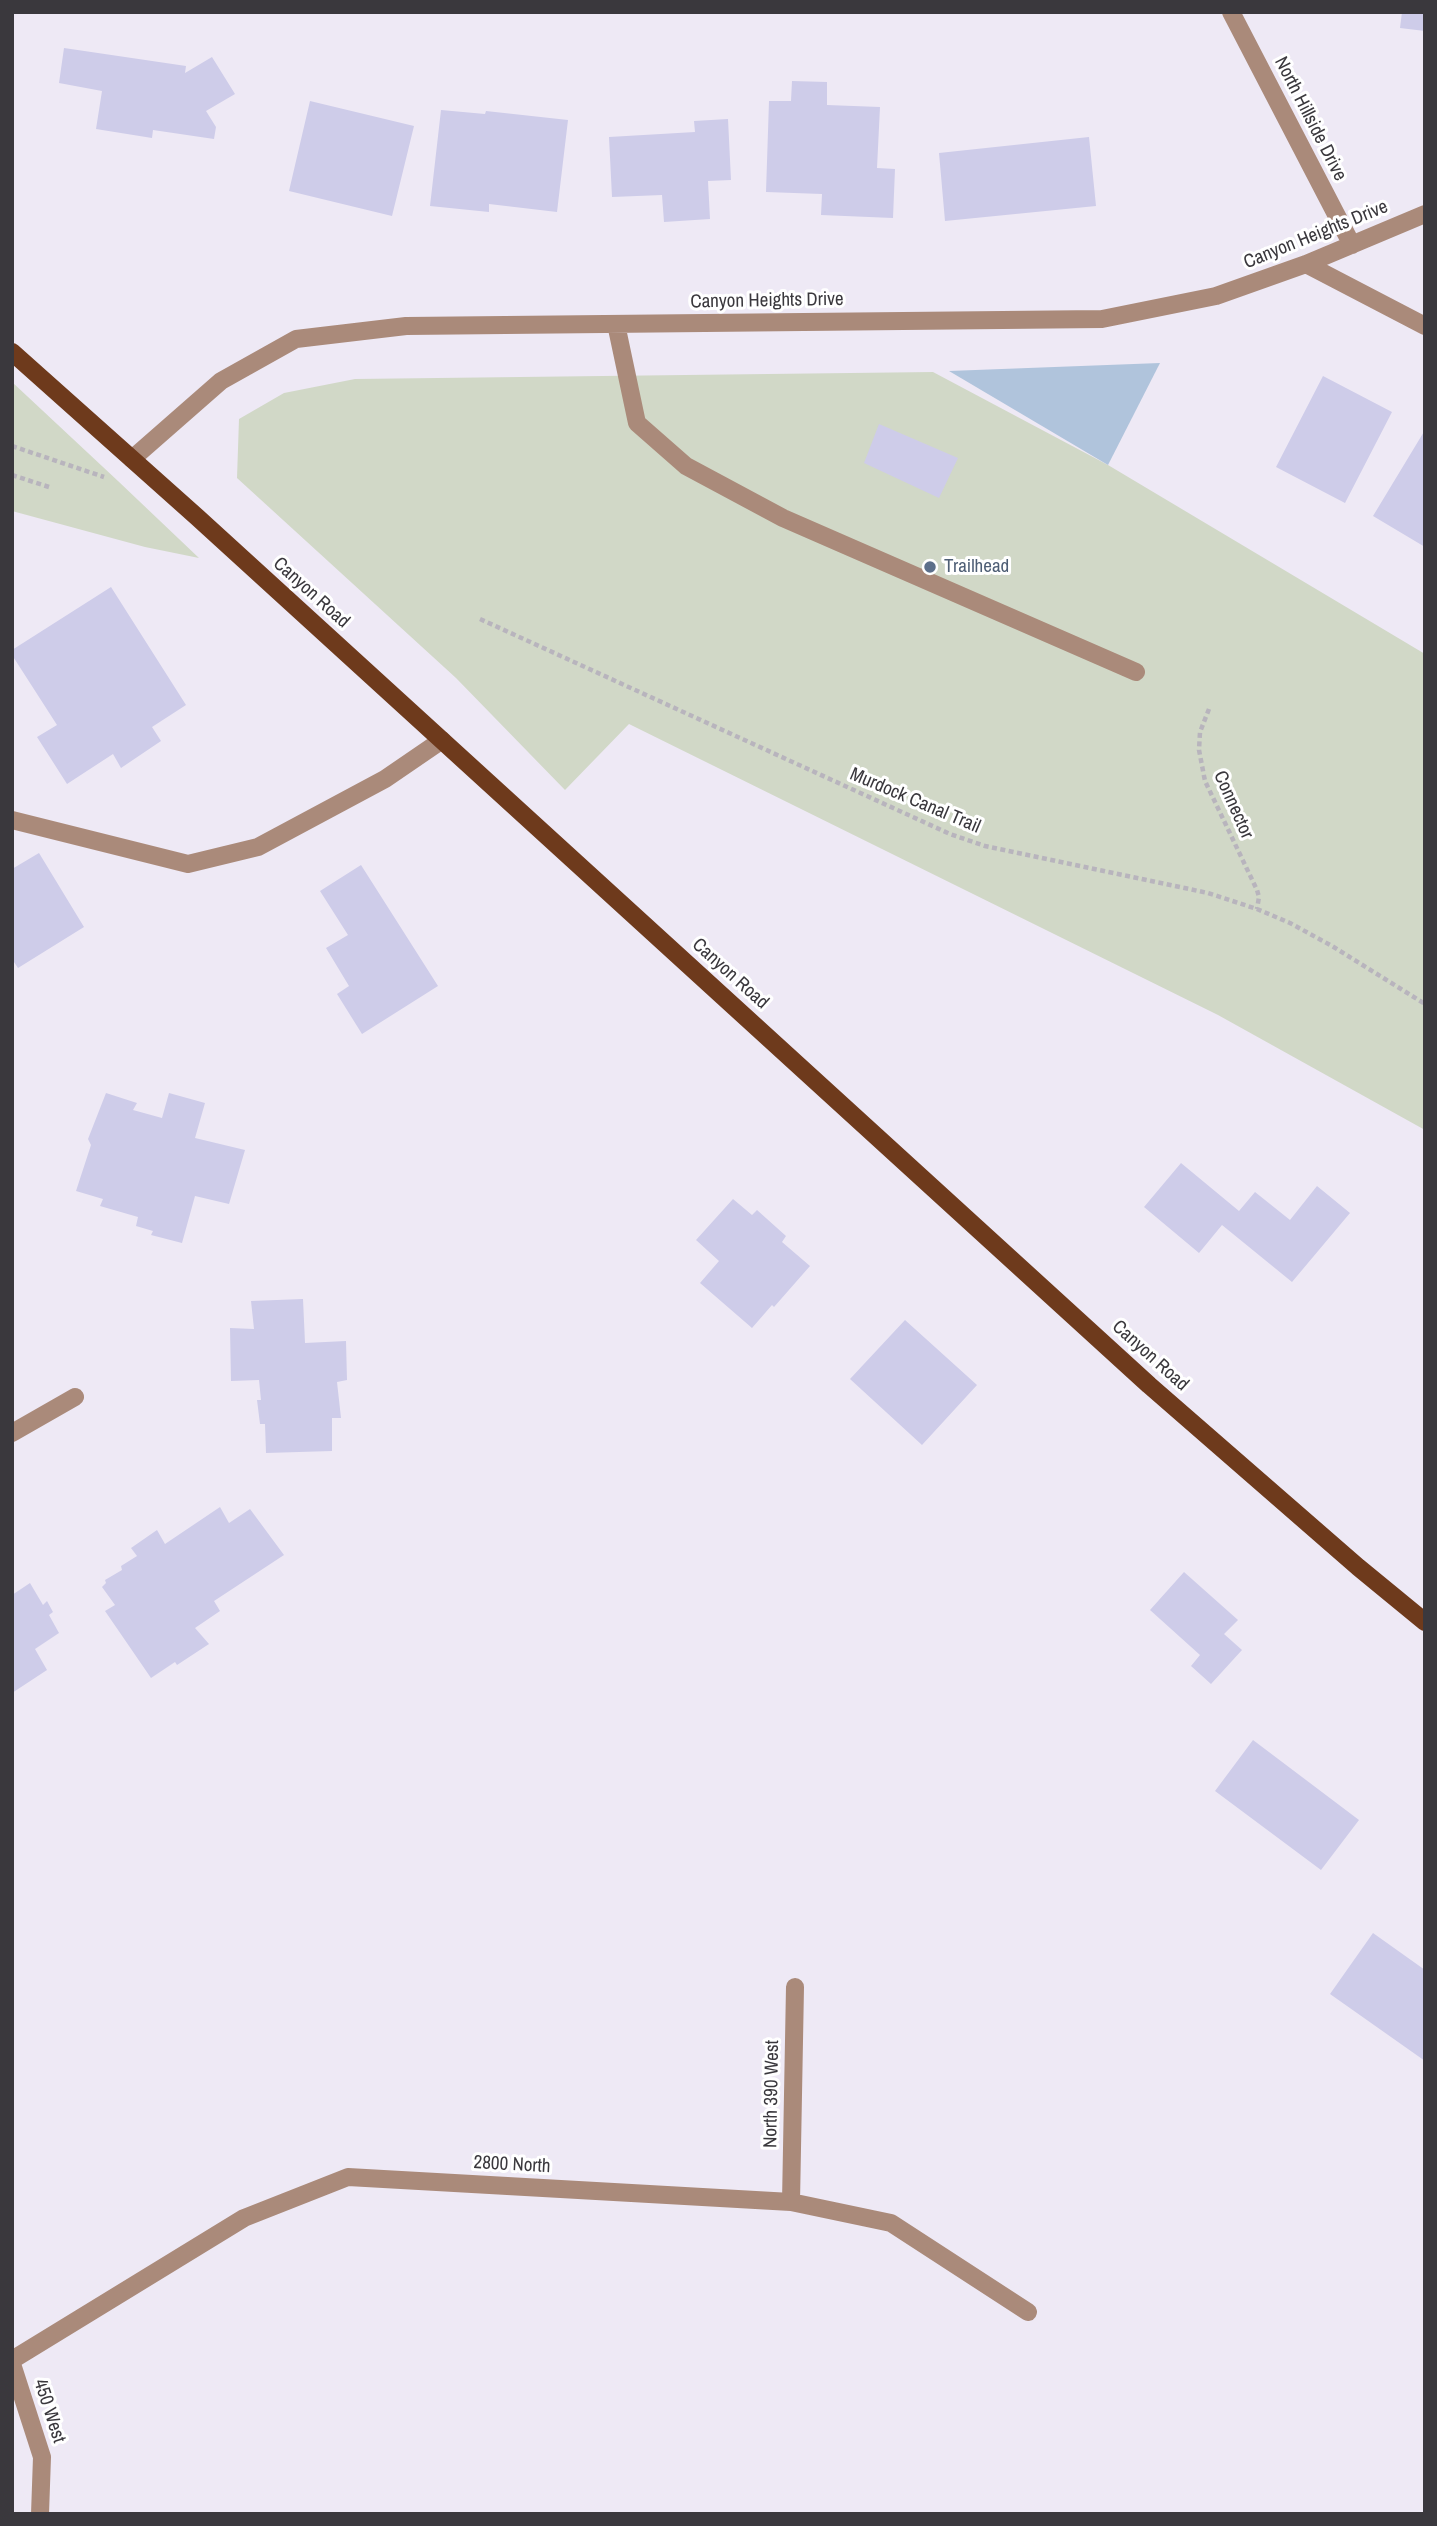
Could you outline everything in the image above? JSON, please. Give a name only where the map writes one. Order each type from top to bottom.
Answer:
[{"type":"main road","name":"Canyon Road","points":[[12,352],[1150,1385],[1425,1622]]},
{"type":"street","name":"North Hillside Drive","points":[[1231,12],[1352,245]]},
{"type":"street","name":"Canyon Heights Drive","points":[[132,459],[221,381],[296,340],[406,327],[1102,318],[1216,296],[1306,264],[1425,214]]},
{"type":"street","points":[[1306,264],[1425,326]]},
{"type":"street","points":[[616,324],[637,423],[686,466],[783,518],[1136,672]]},
{"type":"street","points":[[12,820],[188,864],[258,847],[385,779],[442,740]]},
{"type":"street","points":[[12,1433],[75,1397]]},
{"type":"street","name":"North 390 West","points":[[791,2202],[795,1987]]},
{"type":"street","name":"2800 North","points":[[12,2362],[244,2218],[348,2177],[791,2202],[891,2223],[1028,2312]]},
{"type":"street","name":"450 West","points":[[12,2362],[42,2458],[40,2514]]},
{"type":"path","points":[[12,446],[104,477]]},
{"type":"path","points":[[12,475],[49,487]]},
{"type":"path","name":"Murdock Canal Trail","points":[[480,619],[950,834],[985,846],[1208,893],[1256,909],[1290,923],[1332,946],[1425,1004]]},
{"type":"path","name":"Connector","points":[[1209,709],[1200,732],[1199,750],[1205,781],[1257,890],[1259,897],[1256,909]]},
{"type":"green space","points":[[933,372],[1108,465],[1425,654],[1425,1130],[1218,1015],[629,724],[565,790],[456,678],[237,478],[239,419],[284,393],[355,379]]},
{"type":"green space","points":[[12,382],[199,558],[145,547],[12,511]]},
{"type":"water","points":[[1160,363],[1108,465],[949,371]]},
{"type":"building","points":[[1402,12],[1425,12],[1425,31],[1400,28]]},
{"type":"building","points":[[64,48],[186,66],[185,73],[212,57],[235,94],[206,111],[216,127],[214,139],[153,130],[152,138],[96,129],[102,91],[59,83]]},
{"type":"building","points":[[792,81],[827,82],[827,105],[880,107],[877,168],[895,169],[893,218],[821,215],[822,194],[766,192],[769,101],[791,101]]},
{"type":"building","points":[[310,101],[414,126],[392,216],[289,191]]},
{"type":"building","points":[[441,110],[485,114],[486,111],[568,120],[557,212],[489,204],[489,212],[430,206]]},
{"type":"building","points":[[728,119],[731,180],[708,181],[710,219],[664,222],[662,195],[612,197],[609,137],[695,132],[694,121]]},
{"type":"building","points":[[1089,137],[1096,206],[945,221],[939,153]]},
{"type":"building","points":[[1323,376],[1392,412],[1345,503],[1276,467]]},
{"type":"building","points":[[879,424],[958,458],[939,498],[864,463]]},
{"type":"building","points":[[1425,430],[1425,547],[1373,516]]},
{"type":"building","points":[[111,587],[186,705],[152,727],[161,741],[121,768],[113,754],[67,784],[37,737],[57,725],[12,655],[12,650]]},
{"type":"building","points":[[39,853],[84,927],[18,968],[12,959],[12,869]]},
{"type":"building","points":[[361,865],[438,986],[362,1034],[337,994],[349,986],[326,948],[348,935],[320,891]]},
{"type":"building","points":[[106,1093],[137,1103],[133,1110],[162,1118],[169,1093],[205,1103],[195,1138],[245,1150],[229,1204],[195,1196],[182,1243],[151,1235],[153,1231],[136,1226],[138,1217],[100,1206],[103,1199],[76,1191],[91,1145],[88,1139]]},
{"type":"building","points":[[1181,1163],[1239,1211],[1255,1192],[1290,1220],[1317,1186],[1350,1213],[1292,1282],[1222,1225],[1199,1253],[1144,1207]]},
{"type":"building","points":[[733,1199],[752,1215],[757,1210],[786,1236],[782,1242],[810,1266],[752,1328],[700,1283],[719,1261],[696,1240]]},
{"type":"building","points":[[303,1299],[305,1343],[346,1341],[347,1380],[337,1382],[341,1418],[332,1418],[332,1451],[266,1453],[265,1424],[260,1424],[257,1400],[261,1400],[259,1380],[231,1381],[230,1328],[254,1329],[251,1301]]},
{"type":"building","points":[[905,1320],[977,1385],[922,1445],[850,1379]]},
{"type":"building","points":[[220,1507],[229,1523],[250,1509],[284,1555],[214,1601],[220,1611],[195,1628],[209,1644],[151,1678],[105,1611],[115,1605],[102,1587],[106,1583],[105,1580],[122,1570],[121,1566],[137,1556],[131,1548],[157,1530],[165,1544]]},
{"type":"building","points":[[1184,1572],[1238,1620],[1224,1634],[1242,1650],[1211,1684],[1191,1666],[1200,1655],[1150,1610]]},
{"type":"building","points":[[30,1583],[43,1605],[47,1601],[53,1612],[49,1615],[59,1633],[35,1649],[47,1670],[12,1693],[12,1595]]},
{"type":"building","points":[[1253,1740],[1359,1820],[1321,1870],[1215,1791]]},
{"type":"building","points":[[1373,1933],[1425,1970],[1425,2061],[1330,1994]]},
{"type":"place","name":"Trailhead","points":[[930,567]]}]
